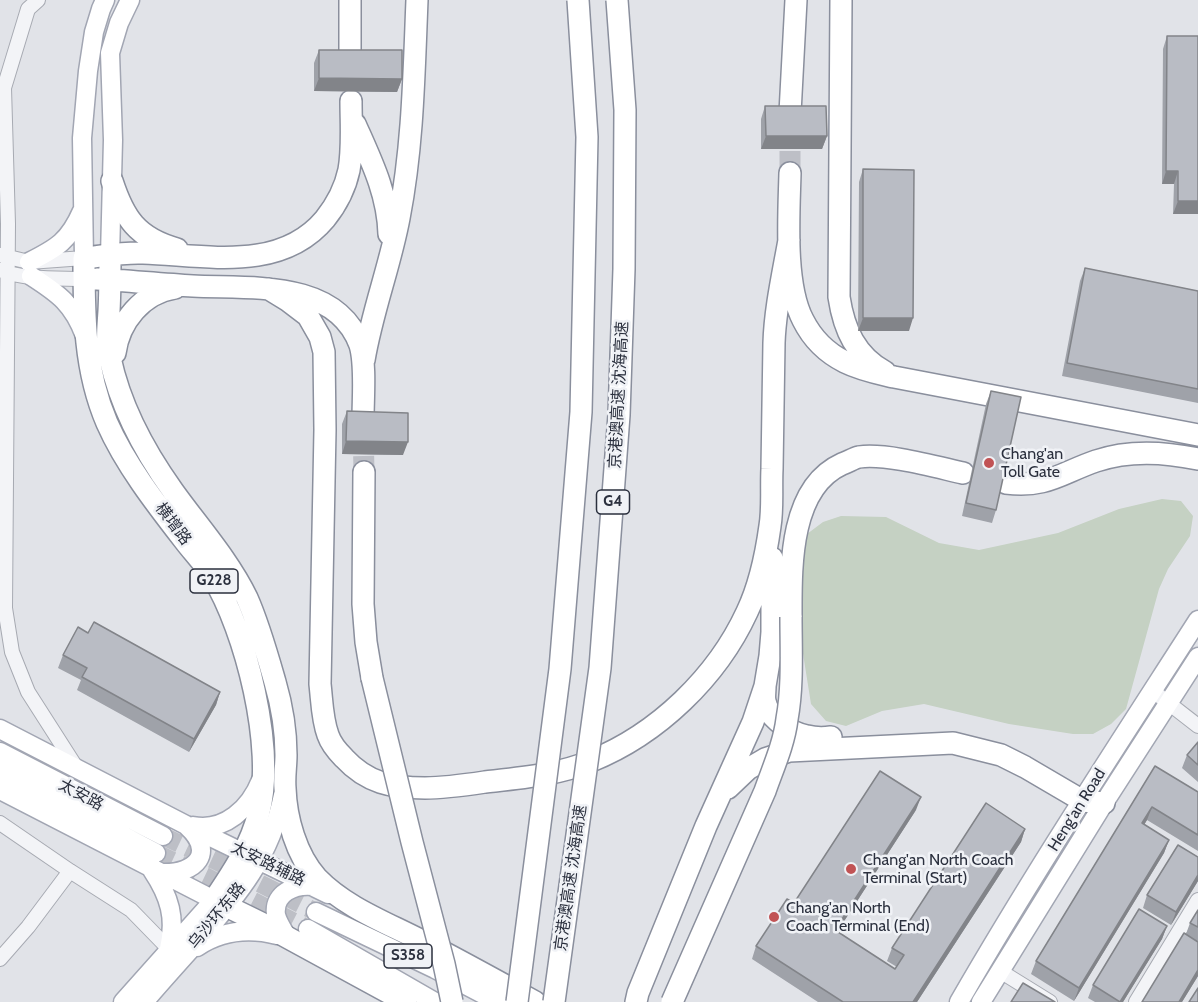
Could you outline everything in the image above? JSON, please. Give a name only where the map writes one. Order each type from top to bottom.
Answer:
[{"type":"highway","points":[[350,0],[350,56]]},
{"type":"highway","points":[[363,419],[364,362],[369,330],[399,221],[406,181],[417,0]]},
{"type":"highway","name":"G4","points":[[517,1002],[560,669],[581,412],[587,137],[578,0]]},
{"type":"highway","name":"京港澳高速 沈海高速","points":[[554,1002],[600,668],[619,415],[626,111],[617,0]]},
{"type":"highway","points":[[789,113],[795,0]]},
{"type":"highway","points":[[841,0],[839,297],[849,335],[874,366],[894,377]]},
{"type":"highway","points":[[84,268],[110,256],[140,253],[247,257],[274,252],[298,243],[316,229],[334,208],[344,190],[351,150],[351,108],[385,198],[390,254]]},
{"type":"highway","points":[[790,173],[789,240],[795,299],[802,319],[814,338],[843,361],[861,369],[894,377],[1198,435]]},
{"type":"highway","points":[[112,181],[125,214],[139,232],[164,246],[203,257]]},
{"type":"highway","points":[[789,240],[774,339],[772,632],[765,703],[780,723],[805,736],[823,738],[923,732],[969,735],[993,741],[1017,750],[1092,798]]},
{"type":"highway","name":"横增路","points":[[110,256],[107,336],[113,372],[126,409],[144,445],[171,489],[227,565],[247,598],[264,642],[284,725],[285,786]]},
{"type":"highway","points":[[84,268],[110,280],[269,289],[296,293],[318,300],[336,311],[351,327],[360,345],[364,362]]},
{"type":"highway","name":"横增路","points":[[84,268],[86,338],[95,385],[106,422],[125,458],[211,575],[228,607],[244,650],[254,691],[260,725],[264,788],[252,856],[221,903]]},
{"type":"highway","points":[[113,372],[116,347],[122,327],[137,308],[154,294],[194,286]]},
{"type":"highway","points":[[269,289],[308,316],[320,337],[324,352],[325,430],[320,684],[328,735],[338,752],[353,768],[369,778],[388,785],[428,788],[525,778],[564,770],[590,761],[614,751],[638,736],[683,701],[702,681],[734,636],[758,584],[771,522]]},
{"type":"highway","points":[[1006,483],[1040,483],[1095,461],[1117,455],[1149,453],[1198,459]]},
{"type":"highway","points":[[672,1002],[765,790],[787,722],[790,693],[791,571],[797,530],[805,504],[817,484],[834,468],[858,458],[879,457],[963,473]]},
{"type":"highway","points":[[364,472],[363,604],[366,642],[372,678],[452,1002]]},
{"type":"highway","points":[[636,1002],[706,826],[753,722],[765,686]]},
{"type":"highway","points":[[722,793],[748,770],[765,759],[789,751],[954,743],[1001,755],[1092,798]]},
{"type":"highway","name":"G228","points":[[285,786],[287,809],[301,852],[317,878],[347,903]]},
{"type":"highway","points":[[221,903],[406,1002]]},
{"type":"highway","name":"太安路辅路","points":[[347,903],[535,1002]]},
{"type":"main road","name":"横增路","points":[[84,268],[82,138],[94,32],[105,0]]},
{"type":"main road","name":"横增路","points":[[110,256],[113,140],[110,53],[119,23],[130,0]]},
{"type":"main road","points":[[83,210],[75,227],[64,240],[30,269],[69,305],[79,320],[86,338]]},
{"type":"main road","name":"Heng'an Road","points":[[981,1002],[1000,971],[1092,798],[1153,691],[1198,620]]},
{"type":"main road","name":"Heng'an Road","points":[[959,1002],[983,960],[1092,798],[1169,702],[1198,657]]},
{"type":"main road","name":"太安路辅路","points":[[0,729],[186,825],[347,903]]},
{"type":"main road","name":"太安路","points":[[0,752],[158,858]]},
{"type":"main road","name":"太安路","points":[[0,771],[158,858]]},
{"type":"main road","points":[[186,825],[202,828],[216,826],[232,819],[256,793],[263,774]]},
{"type":"main road","points":[[252,856],[278,820],[285,786]]},
{"type":"main road","points":[[0,790],[158,858],[221,903]]},
{"type":"main road","points":[[158,858],[173,874],[193,866],[201,854],[201,847],[199,839],[186,825]]},
{"type":"main road","points":[[158,858],[177,952],[220,936],[239,932],[261,931],[287,937]]},
{"type":"main road","points":[[287,937],[276,917],[277,902],[291,888],[305,885],[315,887]]},
{"type":"main road","name":"乌沙环东路","points":[[123,1002],[177,952],[221,903]]},
{"type":"main road","name":"S358","points":[[316,912],[498,1002]]},
{"type":"main road","name":"S358","points":[[308,929],[435,1002]]},
{"type":"main road","name":"乌沙环东路","points":[[144,1002],[177,952]]},
{"type":"street","points":[[28,3],[4,88],[4,608],[12,652],[28,692],[77,769]]},
{"type":"street","points":[[4,257],[30,269],[84,268]]},
{"type":"street","points":[[4,272],[84,268]]},
{"type":"street","points":[[1153,691],[1198,726]]},
{"type":"street","points":[[0,823],[131,910],[177,952]]},
{"type":"street","points":[[0,959],[28,927],[70,871]]},
{"type":"street","points":[[1136,1002],[1198,900]]},
{"type":"street","points":[[1000,971],[1050,1002]]},
{"type":"green space","points":[[1162,499],[1181,501],[1193,516],[1190,536],[1168,569],[1159,589],[1126,709],[1111,724],[1093,734],[1073,734],[1009,724],[924,704],[882,711],[846,726],[826,721],[811,704],[798,622],[799,554],[807,534],[823,522],[841,516],[886,517],[939,543],[979,550],[1058,533],[1119,509]]},
{"type":"building","points":[[1167,36],[1198,36],[1198,201],[1178,201],[1178,171],[1166,171]]},
{"type":"building","points":[[319,50],[402,50],[402,79],[319,78]]},
{"type":"building","points":[[765,106],[826,106],[827,136],[766,136]]},
{"type":"building","points":[[863,169],[914,170],[913,318],[863,318]]},
{"type":"building","points":[[1085,268],[1198,291],[1198,389],[1067,363]]},
{"type":"building","name":"Chang'an Toll Gate","points":[[991,391],[1021,397],[996,510],[966,503]]},
{"type":"building","points":[[347,411],[408,413],[408,442],[346,441]]},
{"type":"building","points":[[94,622],[220,692],[194,739],[82,677],[87,668],[63,655],[78,627],[88,633]]},
{"type":"building","points":[[1198,742],[1198,765],[1187,755]]},
{"type":"building","points":[[1155,766],[1198,792],[1198,835],[1152,807],[1142,823],[1169,840],[1079,988],[1036,961]]},
{"type":"building","points":[[880,771],[921,797],[835,930],[895,969],[904,955],[892,948],[986,803],[1025,829],[913,1002],[843,1002],[756,946],[787,899],[794,903]]},
{"type":"building","points":[[1178,845],[1198,857],[1198,875],[1176,912],[1147,895]]},
{"type":"building","points":[[1139,909],[1167,926],[1120,1002],[1093,985]]},
{"type":"building","points":[[1198,910],[1198,927],[1190,923]]},
{"type":"building","points":[[1184,933],[1198,942],[1198,970],[1179,1002],[1142,1002]]},
{"type":"building","points":[[1023,983],[1055,1002],[1011,1002]]},
{"type":"building","points":[[1198,988],[1198,1002],[1189,1002]]},
{"type":"tunnel","points":[[790,120],[790,173]]},
{"type":"tunnel","points":[[363,425],[364,472]]},
{"type":"tunnel","points":[[163,836],[316,912]]},
{"type":"tunnel","points":[[156,853],[308,929]]},
{"type":"place","name":"Chang'an Toll Gate","points":[[989,463]]},
{"type":"place","name":"Chang'an North Coach Terminal (Start)","points":[[851,869]]},
{"type":"place","name":"Chang'an North Coach Terminal (End)","points":[[774,917]]}]
